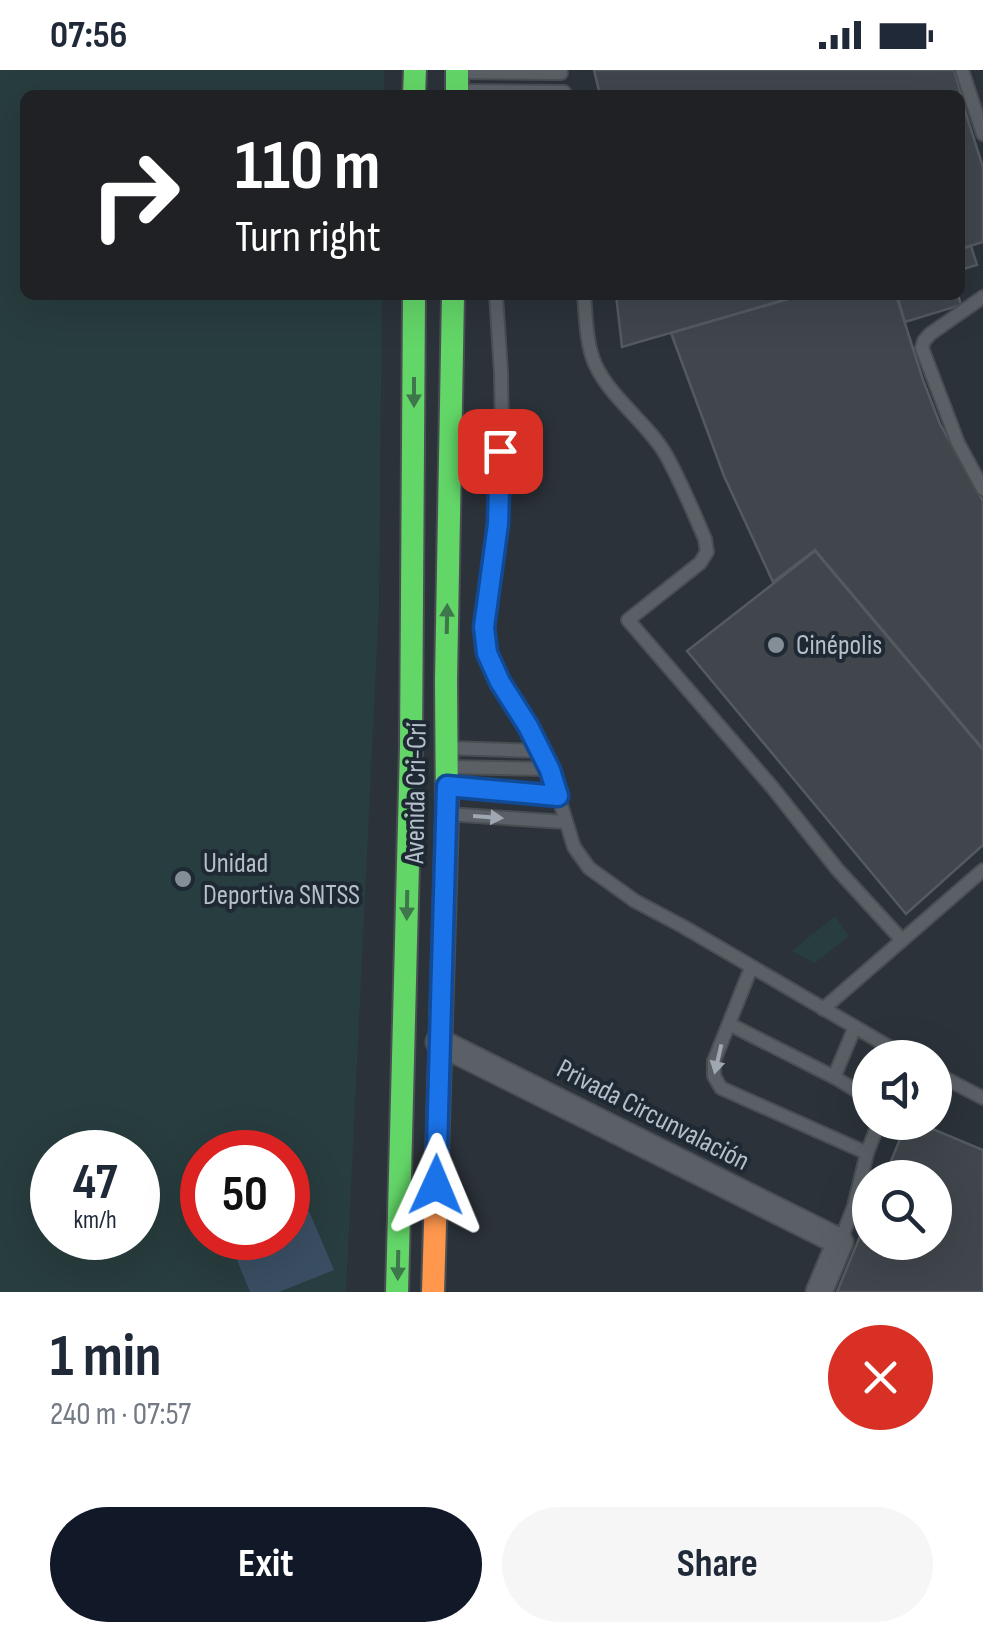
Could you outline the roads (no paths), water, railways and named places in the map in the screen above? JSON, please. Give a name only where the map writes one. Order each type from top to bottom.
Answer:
[{"type":"main road","name":"Avenida Cri-Crí","points":[[398,1292],[410,813],[414,300]]},
{"type":"main road","name":"Avenida Cri-Crí","points":[[434,1292],[448,814],[446,680],[453,300]]},
{"type":"main road","points":[[413,597],[428,607],[428,681],[435,687],[446,680]]},
{"type":"street","name":"Privada Circunvalación","points":[[440,1042],[840,1242]]},
{"type":"street","points":[[820,1292],[840,1242]]},
{"type":"lane","points":[[962,70],[983,134]]},
{"type":"lane","points":[[457,82],[561,71]]},
{"type":"lane","points":[[457,82],[528,90]]},
{"type":"lane","points":[[983,297],[930,334],[922,348],[958,442],[983,489]]},
{"type":"lane","points":[[496,300],[502,431],[498,524],[484,627],[487,653],[550,770],[574,847],[589,868],[635,901],[877,1040]]},
{"type":"lane","points":[[585,300],[596,364],[666,456],[706,539],[707,552],[700,563],[628,620],[772,787],[837,870],[902,940]]},
{"type":"lane","points":[[411,747],[448,767],[558,796]]},
{"type":"lane","points":[[410,784],[448,767],[540,751]]},
{"type":"lane","points":[[448,767],[550,770]]},
{"type":"lane","points":[[410,813],[565,822]]},
{"type":"lane","points":[[823,1009],[983,870]]},
{"type":"lane","points":[[751,968],[714,1061],[714,1076],[721,1088],[868,1153]]},
{"type":"lane","points":[[729,1024],[852,1088]]},
{"type":"lane","points":[[834,1077],[855,1027]]},
{"type":"lane","points":[[952,1082],[983,1098]]},
{"type":"lane","points":[[840,1242],[873,1140]]},
{"type":"water","points":[[310,1213],[334,1270],[279,1292],[250,1292],[237,1260],[310,1260]]},
{"type":"place","name":"Cinépolis","points":[[776,645]]},
{"type":"place","name":"Unidad Deportiva SNTSS","points":[[183,879]]}]
